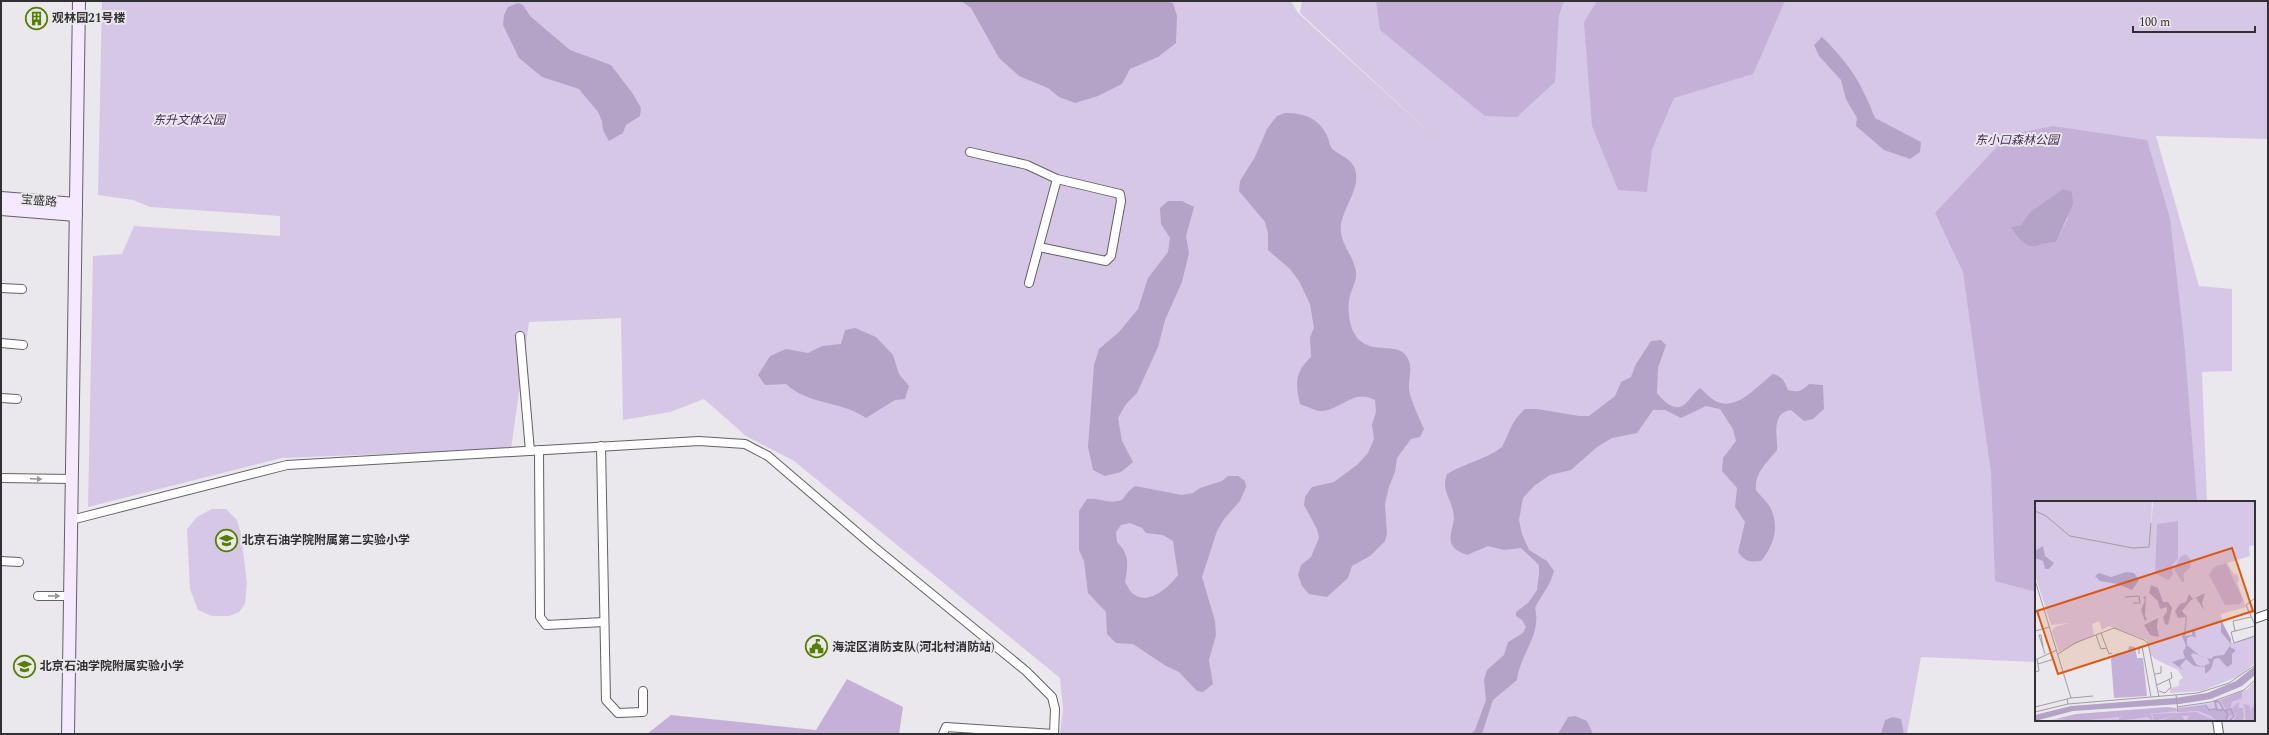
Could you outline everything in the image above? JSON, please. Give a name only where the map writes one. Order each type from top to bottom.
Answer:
[{"type":"street","points":[[68,734],[79,1]]},
{"type":"street","points":[[970,152],[1027,165],[1057,179],[1120,194],[1122,201],[1111,256],[1106,261],[1039,247]]},
{"type":"street","points":[[1029,283],[1057,179]]},
{"type":"street","name":"宝盛路","points":[[1,198],[76,210]]},
{"type":"street","name":"宝盛路","points":[[1,209],[76,210]]},
{"type":"street","points":[[1,288],[22,289]]},
{"type":"street","points":[[520,336],[530,451]]},
{"type":"street","points":[[1,343],[23,345]]},
{"type":"street","points":[[1,398],[17,399]]},
{"type":"street","points":[[71,520],[287,465],[699,441],[745,444],[768,456],[873,546],[1026,671],[1052,697],[1055,709],[1054,734],[978,731],[946,727],[943,734]]},
{"type":"street","points":[[601,446],[606,700],[618,712],[643,712],[642,691]]},
{"type":"street","points":[[539,450],[540,617],[546,625],[604,622]]},
{"type":"street","points":[[1,478],[72,479]]},
{"type":"street","points":[[1,561],[19,562]]},
{"type":"street","points":[[38,596],[70,596]]},
{"type":"street","points":[[2255,619],[2268,614]]},
{"type":"street","points":[[2217,721],[2219,734]]},
{"type":"green space","points":[[102,1],[1291,1],[1298,13],[1439,141],[1300,13],[1302,1],[2268,1],[2268,139],[2156,136],[2199,286],[2232,289],[2232,371],[2202,372],[2207,501],[2035,501],[2035,662],[1921,657],[1907,734],[1060,734],[1063,710],[1060,678],[794,461],[746,436],[704,399],[670,412],[623,420],[621,318],[529,322],[511,449],[282,458],[88,507],[93,256],[122,254],[134,226],[280,236],[280,216],[150,207],[133,200],[98,195]]},
{"type":"green space","points":[[1376,1],[1564,1],[1559,15],[1555,82],[1517,117],[1485,116],[1380,30]]},
{"type":"green space","points":[[1597,1],[1785,1],[1753,74],[1674,98],[1652,149],[1647,192],[1618,190],[1592,126],[1584,22]]},
{"type":"green space","name":"东小口森林公园","points":[[2053,126],[2147,140],[2170,218],[2184,340],[2197,501],[2035,501],[2035,592],[1995,581],[1991,473],[1963,272],[1935,213],[2008,135]],"holes":[[[2063,189],[2068,218],[2056,242],[2048,242],[2038,246],[2012,227],[2021,225],[2030,212]]]},
{"type":"green space","points":[[212,509],[226,509],[237,520],[241,534],[247,583],[245,604],[239,612],[229,616],[212,616],[198,610],[190,589],[187,529],[197,517]]},
{"type":"green space","points":[[847,679],[903,707],[899,734],[647,734],[671,715],[816,730]]},
{"type":"shaded area","points":[[961,1],[1166,1],[1173,3],[1177,16],[1176,43],[1158,57],[1130,69],[1122,84],[1098,96],[1075,103],[1059,97],[1048,88],[1019,76],[999,58],[971,8]]},
{"type":"shaded area","points":[[518,3],[523,5],[530,16],[570,50],[611,65],[633,94],[641,108],[640,116],[626,125],[623,133],[609,141],[603,130],[602,121],[598,112],[579,89],[542,77],[519,58],[503,25],[504,15],[508,7]]},
{"type":"shaded area","points":[[1822,37],[1854,74],[1875,118],[1921,142],[1920,152],[1910,159],[1884,150],[1856,126],[1857,118],[1846,99],[1841,80],[1819,56],[1814,45]]},
{"type":"shaded area","points":[[1285,113],[1305,116],[1320,125],[1328,137],[1330,146],[1350,161],[1355,169],[1356,177],[1353,193],[1341,225],[1342,238],[1356,272],[1355,281],[1349,300],[1350,323],[1353,331],[1365,344],[1373,347],[1396,349],[1407,357],[1410,368],[1410,396],[1424,429],[1420,437],[1411,439],[1397,458],[1395,472],[1389,487],[1385,504],[1387,534],[1385,541],[1370,556],[1352,566],[1348,578],[1327,597],[1309,594],[1302,586],[1298,575],[1301,565],[1311,557],[1319,538],[1317,529],[1304,505],[1305,497],[1312,487],[1334,482],[1358,464],[1368,453],[1374,439],[1372,425],[1376,412],[1375,400],[1367,397],[1354,398],[1328,410],[1321,411],[1300,404],[1297,390],[1298,378],[1302,368],[1311,357],[1310,337],[1314,328],[1310,304],[1299,281],[1290,269],[1268,250],[1268,233],[1265,222],[1239,191],[1240,181],[1255,157],[1267,129],[1277,116]]},
{"type":"shaded area","points":[[2063,189],[2072,192],[2073,204],[2056,242],[2031,246],[2023,242],[2011,227],[2021,225],[2030,212]]},
{"type":"shaded area","points":[[1168,201],[1182,201],[1194,207],[1186,236],[1189,253],[1182,282],[1165,320],[1158,347],[1137,393],[1126,404],[1118,418],[1122,441],[1133,462],[1121,472],[1105,476],[1093,470],[1088,447],[1094,365],[1099,349],[1119,332],[1138,309],[1148,278],[1168,252],[1170,238],[1161,224],[1160,208]]},
{"type":"shaded area","points":[[855,328],[876,337],[893,355],[899,374],[909,386],[905,399],[895,400],[866,418],[846,408],[804,396],[786,384],[765,385],[758,375],[770,356],[786,349],[808,353],[822,346],[841,344],[845,330]]},
{"type":"shaded area","points":[[1661,340],[1666,345],[1658,368],[1657,393],[1662,399],[1673,407],[1685,404],[1700,388],[1712,399],[1722,403],[1738,401],[1753,391],[1773,374],[1781,378],[1788,390],[1791,391],[1800,391],[1809,384],[1823,385],[1824,409],[1813,419],[1804,421],[1791,410],[1784,412],[1780,416],[1776,426],[1777,450],[1762,468],[1757,478],[1756,490],[1769,505],[1775,521],[1774,536],[1769,549],[1761,561],[1748,561],[1738,552],[1745,522],[1735,507],[1737,488],[1722,471],[1723,458],[1736,441],[1733,429],[1720,409],[1706,406],[1681,418],[1665,410],[1653,410],[1637,433],[1612,438],[1597,447],[1571,470],[1550,475],[1534,486],[1523,498],[1519,520],[1522,534],[1529,550],[1547,561],[1554,571],[1535,608],[1536,627],[1522,662],[1517,680],[1493,700],[1482,734],[1471,734],[1475,730],[1486,700],[1484,680],[1487,670],[1504,655],[1508,642],[1523,633],[1526,627],[1522,620],[1516,616],[1516,612],[1528,603],[1537,590],[1539,565],[1521,548],[1504,550],[1488,546],[1467,555],[1458,551],[1453,546],[1451,541],[1454,518],[1452,506],[1445,489],[1447,474],[1489,455],[1502,447],[1514,423],[1525,409],[1537,409],[1579,416],[1589,416],[1615,396],[1621,382],[1631,377],[1636,364],[1651,341]]},
{"type":"shaded area","points":[[1228,476],[1238,476],[1245,481],[1246,487],[1240,501],[1224,519],[1217,531],[1202,577],[1215,621],[1216,635],[1209,660],[1213,684],[1203,692],[1197,691],[1179,672],[1166,666],[1133,644],[1116,643],[1107,634],[1106,612],[1088,593],[1084,561],[1079,550],[1079,511],[1087,499],[1112,502],[1122,500],[1135,486],[1182,495],[1193,493],[1200,488],[1222,481]],"holes":[[[1130,523],[1142,528],[1146,533],[1163,535],[1173,541],[1178,575],[1164,590],[1151,597],[1145,598],[1138,597],[1132,593],[1125,582],[1127,560],[1124,551],[1117,542],[1116,532],[1121,525]]]},
{"type":"shaded area","points":[[1575,716],[1587,721],[1593,734],[1558,734],[1568,717]]},
{"type":"shaded area","points":[[1893,717],[1901,719],[1904,734],[1881,734],[1885,720]]},
{"type":"place","name":"观林园21号楼","points":[[37,18]]},
{"type":"place","name":"北京石油学院附属第二实验小学","points":[[226,540]]},
{"type":"place","name":"海淀区消防支队(河北村消防站)","points":[[816,647]]},
{"type":"place","name":"北京石油学院附属实验小学","points":[[25,666]]},
{"type":"park label","name":"东升文体公园","points":[[189,120]]}]
